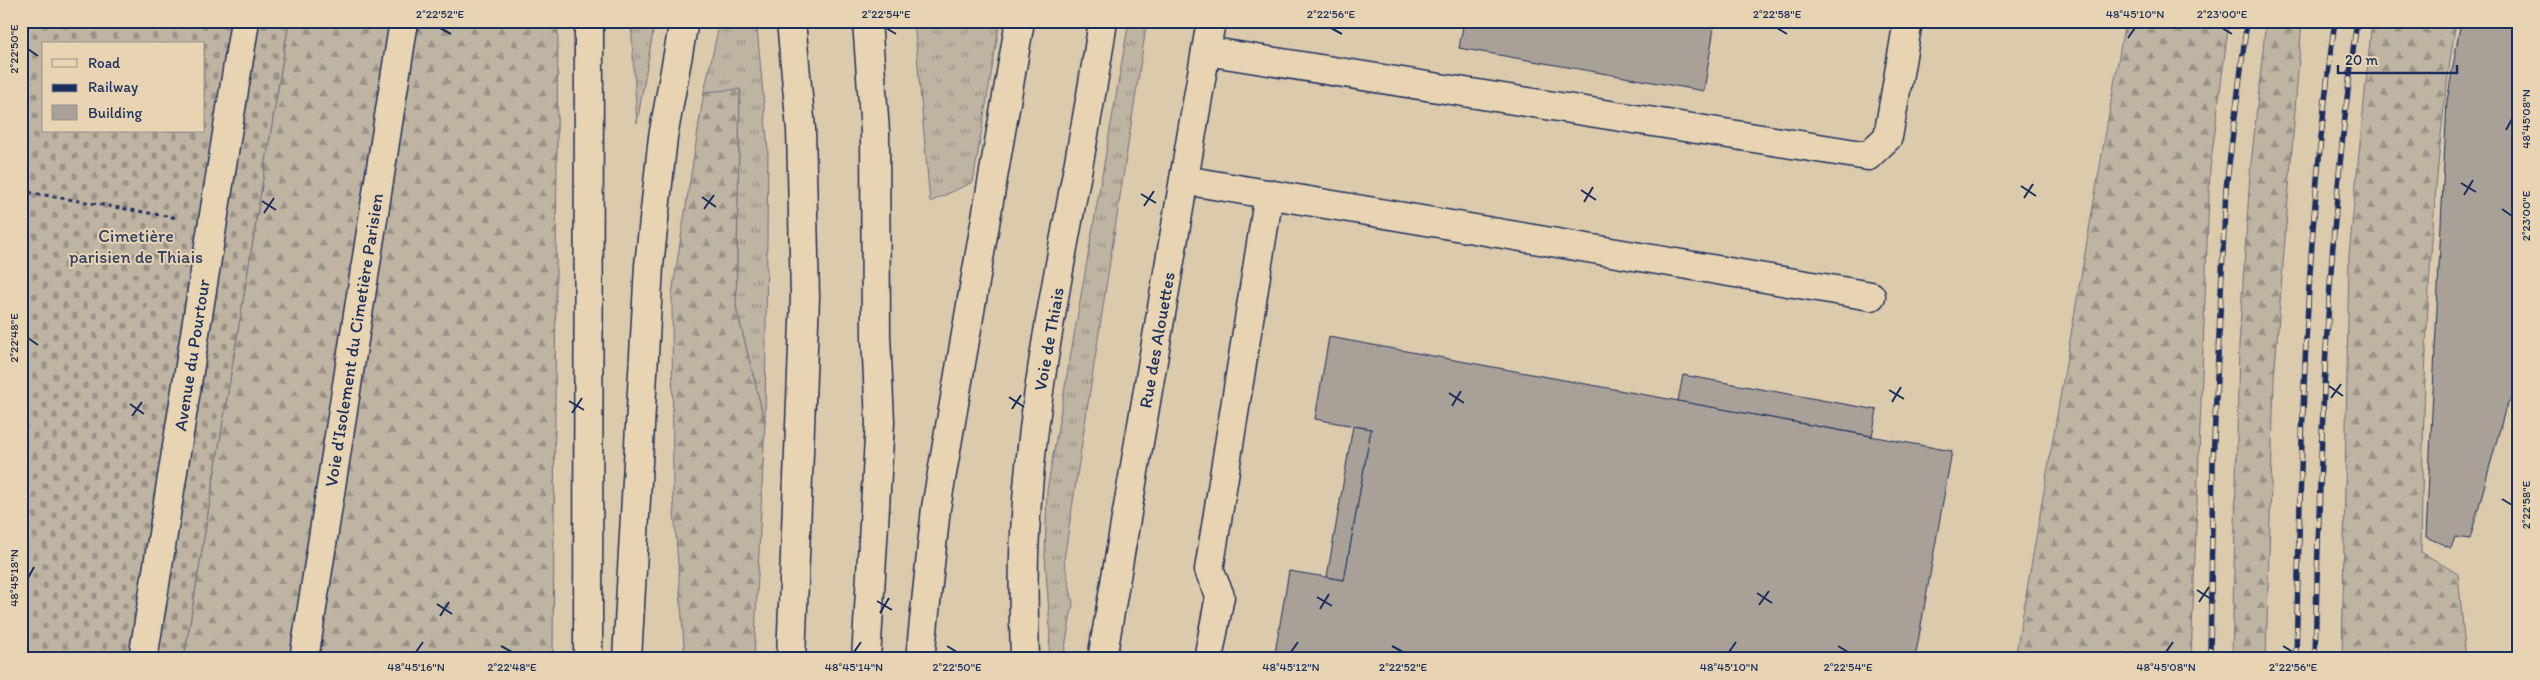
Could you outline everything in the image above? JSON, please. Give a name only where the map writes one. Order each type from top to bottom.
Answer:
[{"type":"main road","name":"Avenue du Pourtour","points":[[143,659],[245,21]]},
{"type":"main road","name":"Voie d'Isolement du Cimetière Parisien","points":[[304,659],[404,21]]},
{"type":"main road","points":[[588,659],[589,21]]},
{"type":"main road","points":[[627,659],[648,266],[663,137],[684,21]]},
{"type":"main road","points":[[791,21],[801,129],[805,297],[791,659]]},
{"type":"main road","points":[[866,659],[880,422],[876,336],[876,132],[867,21]]},
{"type":"main road","points":[[920,659],[936,508],[1020,21]]},
{"type":"main road","name":"Voie de Thiais","points":[[1025,659],[1024,551],[1032,450],[1042,375],[1103,21]]},
{"type":"main road","name":"Rue des Alouettes","points":[[1102,659],[1211,21]]},
{"type":"main road","points":[[1206,51],[1868,156],[1888,137],[1908,21]]},
{"type":"main road","points":[[1184,180],[1871,296]]},
{"type":"main road","points":[[1208,659],[1220,596],[1209,570],[1270,194]]},
{"type":"path","points":[[21,191],[213,224]]},
{"type":"green space","name":"Cimetière parisien de Thiais","points":[[21,21],[289,21],[184,659],[21,659]]},
{"type":"green space","points":[[289,21],[558,21],[553,659],[184,659]]},
{"type":"green space","points":[[631,21],[655,21],[637,123]]},
{"type":"green space","points":[[720,21],[756,21],[757,27],[768,150],[765,423],[736,307],[740,90],[704,92]]},
{"type":"green space","points":[[914,21],[1000,21],[973,182],[930,202]]},
{"type":"green space","points":[[1129,21],[1147,21],[1064,560],[1073,603],[1063,659],[1049,659],[1050,628],[1045,556],[1047,490]]},
{"type":"green space","points":[[2125,21],[2229,21],[2210,169],[2191,659],[2015,659]]},
{"type":"green space","points":[[2266,21],[2302,21],[2274,379],[2266,659],[2232,659],[2239,345],[2250,174]]},
{"type":"green space","points":[[2372,21],[2456,21],[2439,153],[2433,220],[2426,353],[2421,552],[2458,574],[2466,659],[2342,659],[2349,255]]},
{"type":"green space","points":[[740,89],[736,307],[765,423],[754,659],[685,659],[673,496],[672,294],[704,92]]},
{"type":"building","points":[[1464,21],[1715,21],[1704,91],[1459,48]]},
{"type":"building","points":[[2461,21],[2519,21],[2519,382],[2505,410],[2470,539],[2455,537],[2451,548],[2426,537],[2447,101]]},
{"type":"building","points":[[1329,337],[1952,451],[1915,659],[1274,659],[1289,571],[1344,580],[1371,429],[1315,419]]},
{"type":"building","points":[[1683,375],[1877,410],[1872,436],[1678,401]]},
{"type":"building","points":[[1353,426],[1371,429],[1344,580],[1327,577]]},
{"type":"railway","points":[[2210,659],[2213,462],[2226,188],[2247,21]]},
{"type":"railway","points":[[2296,659],[2306,340],[2317,180],[2335,21]]},
{"type":"railway","points":[[2315,659],[2319,499],[2332,259],[2338,180],[2357,21]]}]
